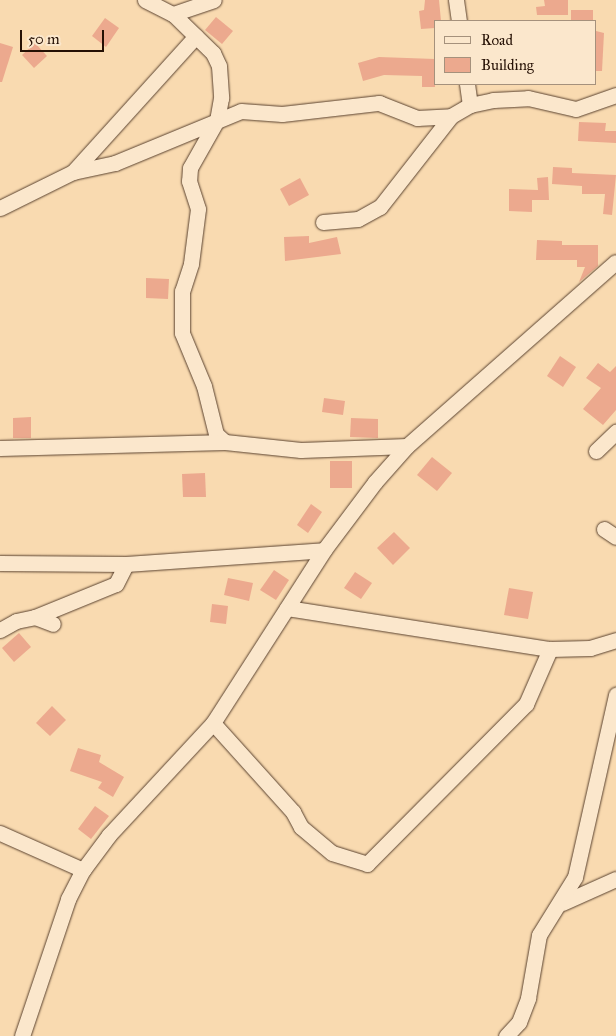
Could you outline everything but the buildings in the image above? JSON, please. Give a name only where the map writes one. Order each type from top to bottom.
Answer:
[{"type":"street","points":[[145,0],[173,14],[213,53],[219,66],[221,98],[217,120],[190,168],[189,181],[198,209],[190,264],[182,291],[182,333],[204,386],[216,434],[225,442]]},
{"type":"street","points":[[173,14],[214,0]]},
{"type":"street","points":[[456,0],[459,20]]},
{"type":"street","points":[[73,172],[196,36]]},
{"type":"street","points":[[467,85],[470,105]]},
{"type":"street","points":[[323,222],[358,219],[380,207],[451,116],[470,105],[528,98],[576,109],[616,95]]},
{"type":"street","points":[[0,208],[73,172],[115,164],[241,111],[282,114],[379,103],[416,118],[451,116]]},
{"type":"street","points":[[22,1036],[68,898],[83,870],[109,836],[213,724],[324,550],[375,482],[407,446],[616,262]]},
{"type":"street","points":[[596,451],[616,432]]},
{"type":"street","points":[[0,448],[225,442],[301,450],[407,446]]},
{"type":"street","points":[[0,563],[126,564],[324,550]]},
{"type":"street","points":[[0,630],[16,621],[35,617],[116,584],[126,564]]},
{"type":"street","points":[[287,608],[550,649],[616,645]]},
{"type":"street","points":[[35,617],[53,624]]},
{"type":"street","points":[[213,724],[293,812],[301,826],[332,853],[367,864],[526,704],[550,649]]},
{"type":"street","points":[[506,1036],[519,1022],[528,998],[539,935],[562,903],[575,877],[616,696]]},
{"type":"street","points":[[0,833],[83,870]]},
{"type":"street","points":[[562,903],[616,880]]}]
